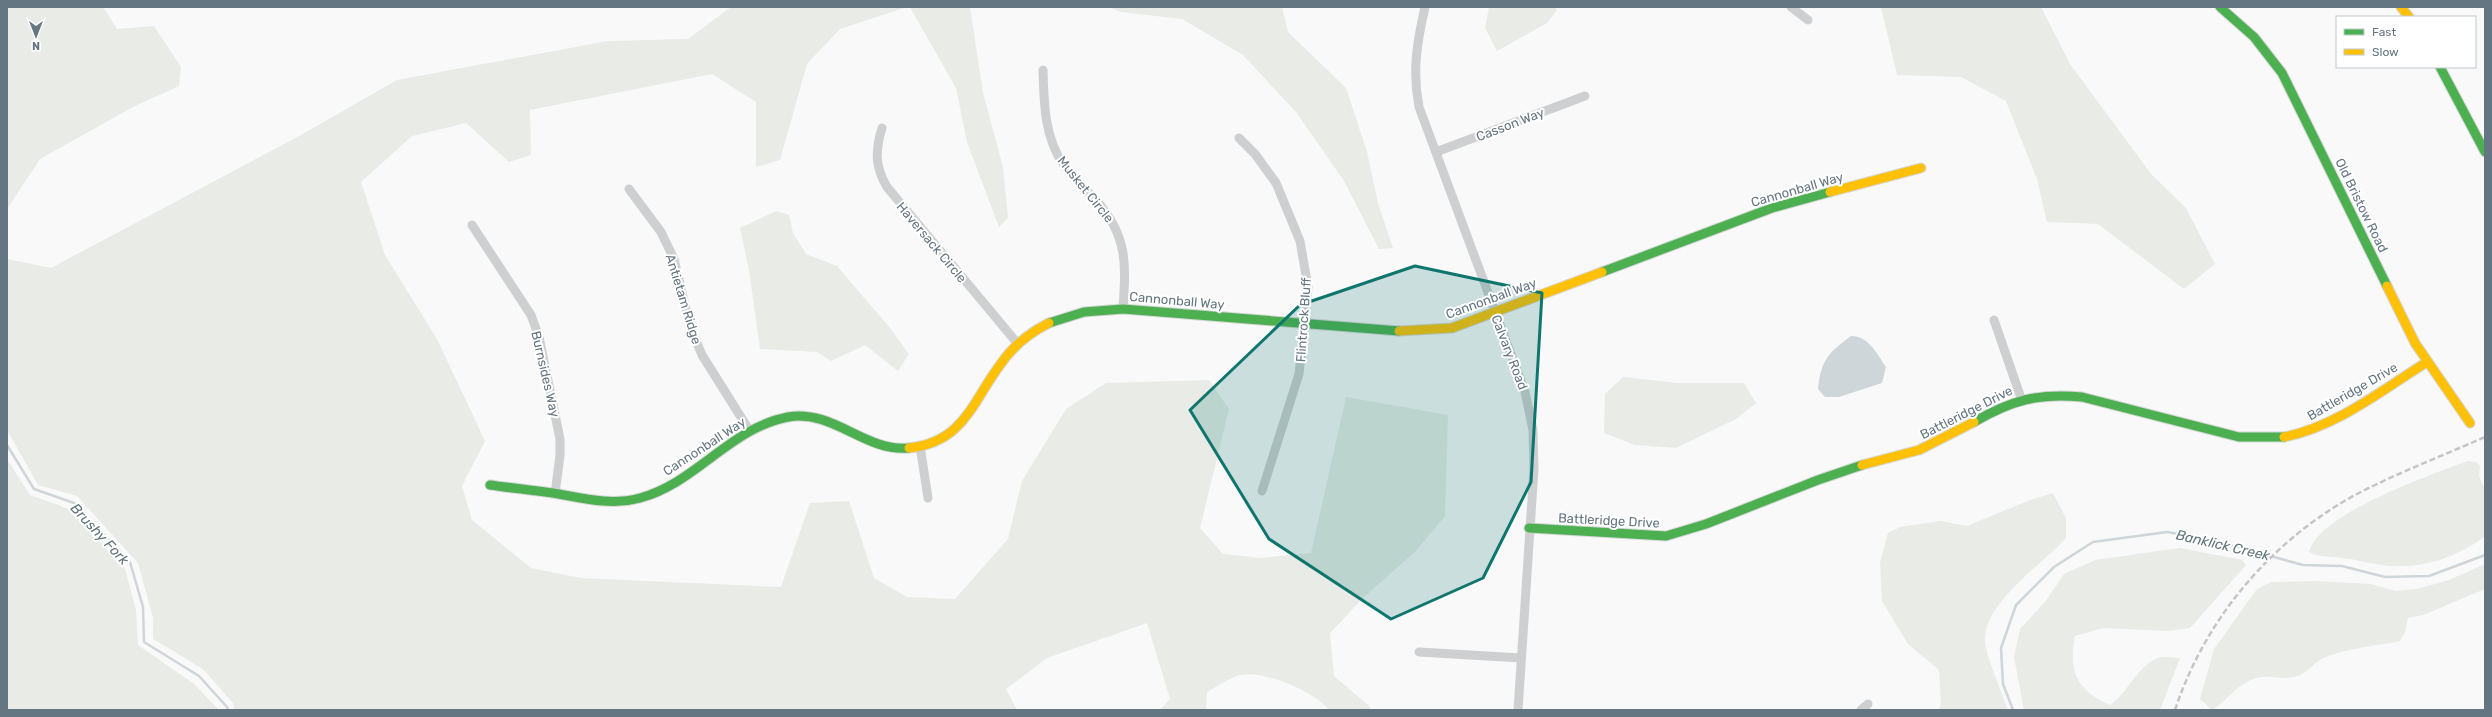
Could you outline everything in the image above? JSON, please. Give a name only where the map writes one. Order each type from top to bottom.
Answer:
[{"type":"street","name":"Calvary Road","points":[[1425,7],[1416,46],[1414,70],[1419,107],[1525,392],[1530,413],[1534,469],[1518,710]]},
{"type":"street","points":[[1791,7],[1808,20]]},
{"type":"street","name":"Old Bristow Road","points":[[2220,7],[2247,28],[2266,48],[2282,73],[2397,308],[2427,362],[2470,423]]},
{"type":"street","points":[[2401,7],[2408,16]]},
{"type":"street","points":[[2441,68],[2485,152]]},
{"type":"street","name":"Musket Circle","points":[[1043,70],[1046,121],[1056,152],[1063,165],[1105,210],[1120,236],[1126,268],[1123,308]]},
{"type":"street","name":"Casson Way","points":[[1436,152],[1585,96]]},
{"type":"street","name":"Haversack Circle","points":[[882,128],[876,149],[876,159],[880,173],[887,187],[1018,344]]},
{"type":"street","name":"Flintrock Bluff","points":[[1239,138],[1255,154],[1276,183],[1300,242],[1308,287],[1299,374],[1262,492]]},
{"type":"street","name":"Cannonball Way","points":[[490,485],[599,501],[620,502],[640,498],[663,488],[749,430],[787,417],[815,417],[834,421],[882,446],[902,448],[931,444],[957,428],[969,414],[1006,356],[1018,344],[1038,328],[1070,315],[1123,308],[1304,325],[1422,332],[1452,328],[1772,208],[1921,168]]},
{"type":"street","name":"Antietam Ridge","points":[[629,190],[661,232],[674,259],[690,326],[702,355],[749,430]]},
{"type":"street","name":"Burnsides Way","points":[[472,225],[523,300],[539,337],[560,439],[560,455],[555,494]]},
{"type":"street","points":[[1994,320],[2020,398]]},
{"type":"street","name":"Battleridge Drive","points":[[1529,528],[1666,536],[1686,531],[1836,473],[1930,445],[2020,398],[2038,394],[2058,393],[2082,397],[2221,434],[2255,439],[2278,438],[2307,432],[2324,424],[2427,362]]},
{"type":"street","points":[[920,446],[928,498]]},
{"type":"street","points":[[1419,652],[1521,658]]},
{"type":"highlighted area","points":[[1415,266],[1542,293],[1531,482],[1483,578],[1391,619],[1269,539],[1190,410],[1300,305]]},
{"type":"shaded area","points":[[7,7],[103,7],[117,29],[154,26],[181,67],[179,86],[133,107],[40,159],[7,209]]},
{"type":"shaded area","points":[[731,7],[907,7],[840,29],[807,64],[780,160],[756,167],[756,102],[712,74],[530,110],[531,155],[509,162],[466,123],[412,136],[361,182],[385,255],[437,339],[485,441],[462,486],[472,520],[531,568],[581,578],[781,587],[810,503],[849,501],[874,578],[907,597],[955,599],[1008,539],[1022,481],[1066,409],[1106,383],[1209,380],[1229,409],[1200,528],[1223,554],[1261,558],[1311,553],[1346,397],[1448,415],[1445,516],[1415,552],[1364,597],[1330,633],[1334,676],[1369,706],[1371,710],[1329,710],[1312,696],[1286,683],[1259,675],[1247,674],[1237,676],[1207,692],[1206,710],[1160,710],[1170,699],[1147,623],[1047,658],[1006,689],[1017,710],[234,710],[233,703],[203,669],[153,639],[153,618],[138,563],[77,496],[38,485],[7,430],[7,259],[51,268],[301,135],[397,80],[608,41],[688,39]]},
{"type":"shaded area","points":[[910,7],[970,7],[983,93],[1003,167],[1008,218],[999,227],[967,142],[956,88]]},
{"type":"shaded area","points":[[1108,7],[1282,7],[1288,32],[1346,88],[1367,152],[1378,203],[1393,248],[1379,249],[1344,181],[1296,112],[1243,55],[1182,19],[1121,12]]},
{"type":"shaded area","points":[[1489,7],[1555,7],[1557,10],[1547,23],[1497,51],[1485,28]]},
{"type":"shaded area","points":[[1881,7],[2041,7],[2070,64],[2151,174],[2186,208],[2215,264],[2184,289],[2098,224],[2047,222],[2037,179],[2006,101],[1961,77],[1897,75]]},
{"type":"shaded area","points":[[776,211],[789,215],[793,233],[806,254],[837,266],[890,328],[909,354],[898,371],[865,345],[831,361],[817,352],[760,349],[749,270],[740,228]]},
{"type":"shaded area","points":[[1851,336],[1868,342],[1886,367],[1882,383],[1839,397],[1825,397],[1818,389],[1821,371],[1831,353]]},
{"type":"shaded area","points":[[1623,377],[1677,383],[1744,383],[1756,403],[1736,419],[1676,448],[1635,445],[1604,433],[1605,394]]},
{"type":"shaded area","points":[[7,459],[30,495],[69,509],[125,569],[136,610],[138,645],[194,684],[219,710],[7,710]]},
{"type":"shaded area","points":[[2468,461],[2476,462],[2480,466],[2479,476],[2485,490],[2485,536],[2462,551],[2436,561],[2409,566],[2381,565],[2321,556],[2309,552],[2317,538],[2333,524],[2354,510],[2404,485]]},
{"type":"shaded area","points":[[2053,493],[2066,518],[2066,538],[2016,585],[1994,613],[1987,627],[1985,641],[1986,647],[2008,710],[1939,710],[1941,703],[1939,670],[1908,644],[1882,601],[1880,563],[1888,533],[1900,527],[1940,521],[1967,526],[2030,500]]},
{"type":"shaded area","points":[[2180,548],[2242,560],[2246,565],[2190,628],[2166,631],[2103,628],[2075,636],[2073,648],[2074,670],[2083,686],[2090,693],[2110,705],[2122,694],[2138,673],[2151,662],[2160,657],[2180,658],[2160,710],[2024,710],[2014,657],[2020,629],[2045,602],[2064,574],[2095,560]]},
{"type":"shaded area","points":[[2485,564],[2485,589],[2423,615],[2408,618],[2405,632],[2400,641],[2336,653],[2323,658],[2304,673],[2295,677],[2257,678],[2242,685],[2212,710],[2200,699],[2214,649],[2257,589],[2271,582],[2317,581],[2371,584],[2396,591],[2417,589],[2449,580]]},
{"type":"waterway","name":"Brushy Fork","points":[[7,445],[34,489],[74,503],[130,562],[143,607],[144,642],[199,676],[228,710]]},
{"type":"waterway","name":"Banklick Creek","points":[[2013,710],[2003,684],[2001,648],[2016,605],[2054,567],[2093,542],[2167,532],[2212,540],[2303,565],[2342,566],[2385,577],[2429,576],[2485,555]]},
{"type":"railway","points":[[2175,710],[2188,677],[2204,644],[2223,614],[2269,559],[2296,535],[2324,514],[2355,495],[2403,472],[2485,437]]},
{"type":"traffic: fast","points":[[2220,7],[2254,37],[2282,73],[2387,286]]},
{"type":"traffic: fast","points":[[2441,68],[2485,152]]},
{"type":"traffic: fast","points":[[1602,272],[1772,208],[1830,192]]},
{"type":"traffic: fast","points":[[1049,323],[1084,312],[1123,309],[1399,331]]},
{"type":"traffic: fast","points":[[1974,422],[2013,403],[2039,397],[2066,396],[2082,397],[2239,437],[2284,437]]},
{"type":"traffic: fast","points":[[490,485],[607,501],[640,498],[660,491],[679,481],[748,432],[767,423],[788,417],[805,416],[820,419],[835,424],[878,444],[909,448]]},
{"type":"traffic: fast","points":[[1529,528],[1666,536],[1706,524],[1818,480],[1862,465]]},
{"type":"traffic: slow","points":[[2401,7],[2408,16]]},
{"type":"traffic: slow","points":[[1830,192],[1921,168]]},
{"type":"traffic: slow","points":[[1399,331],[1452,328],[1602,272]]},
{"type":"traffic: slow","points":[[2387,286],[2415,343],[2470,423]]},
{"type":"traffic: slow","points":[[909,448],[928,444],[942,438],[955,429],[965,418],[990,379],[1010,352],[1028,336],[1049,323]]},
{"type":"traffic: slow","points":[[2284,437],[2322,425],[2340,416],[2427,362]]},
{"type":"traffic: slow","points":[[1862,465],[1919,450],[1974,422]]}]
